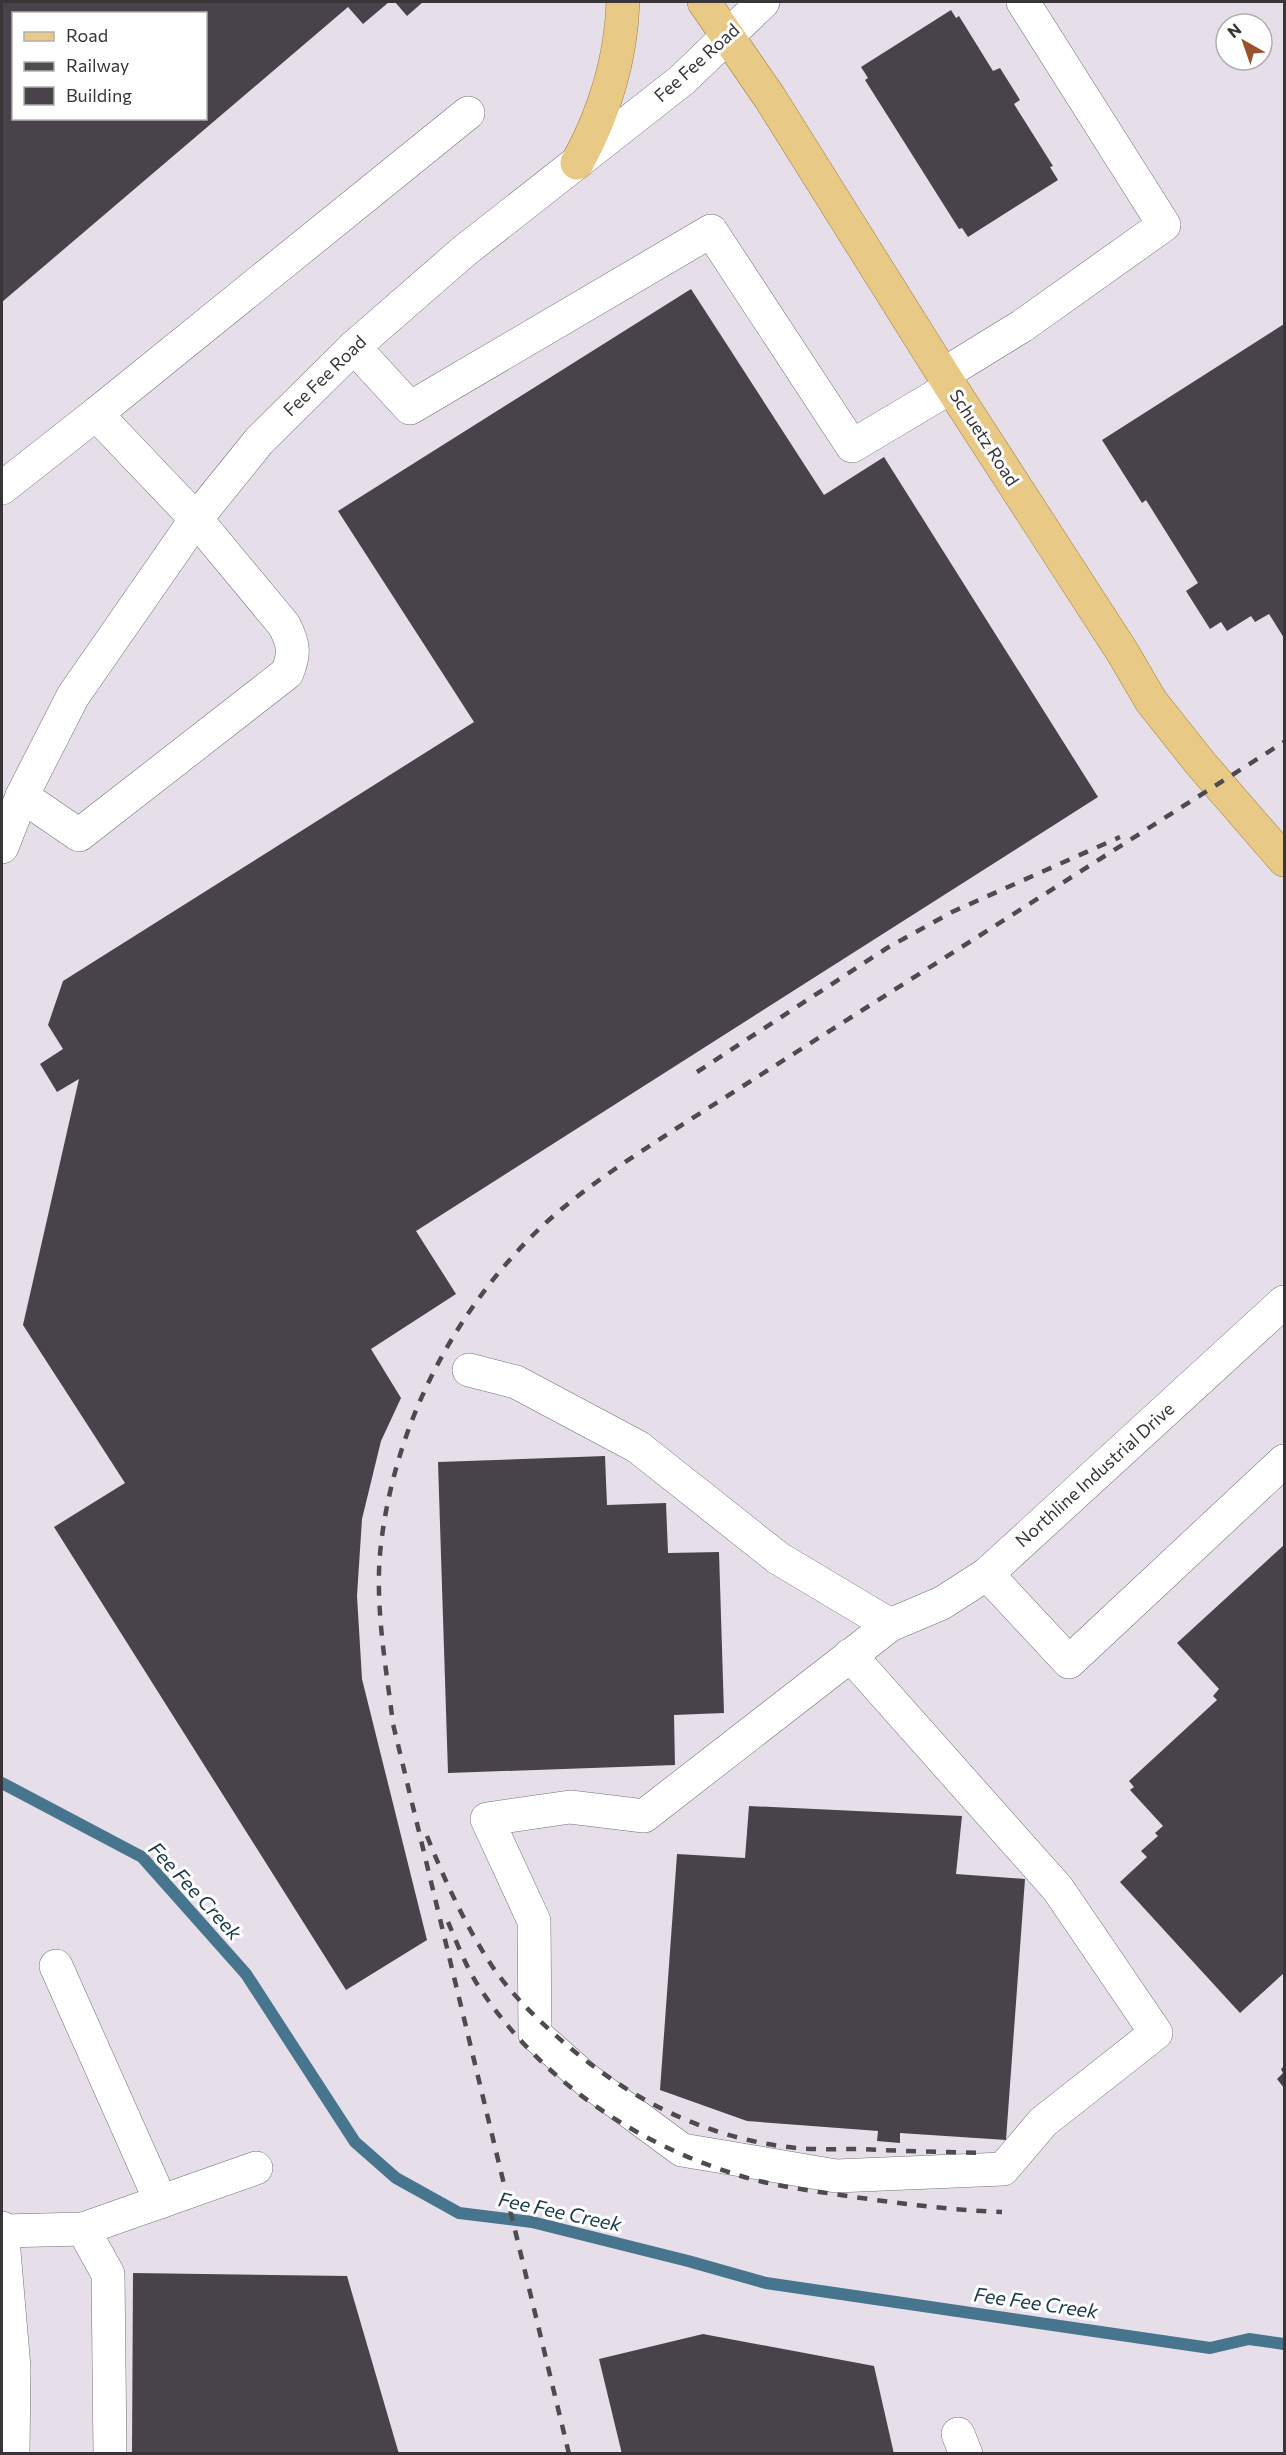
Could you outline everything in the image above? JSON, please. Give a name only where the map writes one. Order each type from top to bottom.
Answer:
[{"type":"main road","points":[[577,163],[594,132],[608,90],[619,48],[623,2]]},
{"type":"main road","name":"Schuetz Road","points":[[704,2],[729,36],[1117,643],[1151,701],[1201,764],[1284,860]]},
{"type":"street","name":"Fee Fee Road","points":[[2,847],[22,796],[73,696],[196,519],[259,441],[354,347],[463,252],[682,80],[763,2]]},
{"type":"street","points":[[354,347],[410,408],[711,231],[852,446],[1164,225],[1023,2]]},
{"type":"street","points":[[2,488],[468,113]]},
{"type":"street","points":[[22,796],[79,835],[287,673],[294,656],[292,641],[284,625],[196,519],[96,414]]},
{"type":"street","name":"Northline Industrial Drive","points":[[850,1655],[1058,1889],[1156,2034],[1043,2122],[1003,2169],[836,2176],[682,2150],[587,2080],[535,2034],[534,1921],[487,1819],[570,1807],[644,1816],[850,1655],[890,1625],[942,1603],[987,1574],[1284,1302]]},
{"type":"street","points":[[470,1370],[516,1382],[638,1447],[778,1558],[890,1625]]},
{"type":"street","points":[[987,1574],[1069,1662],[1284,1461]]},
{"type":"street","points":[[56,1966],[161,2202]]},
{"type":"street","points":[[13,2454],[14,2368],[2,2230],[83,2229],[256,2168]]},
{"type":"street","points":[[83,2229],[108,2274],[110,2454]]},
{"type":"building","points":[[2,2],[389,2],[363,24],[348,7],[2,302]]},
{"type":"building","points":[[395,2],[423,2],[407,16]]},
{"type":"building","points":[[951,10],[956,18],[959,16],[993,71],[1000,68],[1020,100],[1014,104],[1053,166],[1050,167],[1058,180],[968,237],[962,228],[959,229],[865,80],[868,78],[861,67]]},
{"type":"building","points":[[691,289],[824,495],[884,457],[1098,797],[416,1231],[456,1294],[371,1349],[401,1398],[381,1441],[362,1519],[357,1596],[362,1679],[427,1940],[346,1990],[54,1527],[125,1483],[23,1325],[79,1079],[57,1092],[40,1064],[63,1049],[48,1025],[63,981],[474,722],[338,511]]},
{"type":"building","points":[[1284,324],[1284,638],[1269,614],[1255,622],[1251,616],[1227,631],[1221,622],[1210,629],[1186,591],[1198,583],[1146,500],[1142,503],[1102,440]]},
{"type":"building","points":[[605,1456],[607,1505],[666,1503],[668,1553],[719,1552],[724,1713],[674,1715],[675,1765],[448,1773],[438,1462]]},
{"type":"building","points":[[1284,1545],[1284,1973],[1240,2013],[1120,1882],[1147,1857],[1141,1851],[1158,1836],[1155,1833],[1163,1826],[1130,1790],[1134,1787],[1129,1781],[1217,1700],[1213,1696],[1219,1689],[1177,1643]]},
{"type":"building","points":[[749,1806],[962,1816],[956,1874],[1025,1879],[1006,2140],[900,2133],[900,2143],[877,2141],[878,2131],[747,2121],[660,2090],[677,1854],[745,1858]]},
{"type":"building","points":[[1284,2066],[1284,2088],[1277,2079],[1283,2073],[1281,2069]]},
{"type":"building","points":[[133,2273],[347,2276],[399,2454],[132,2454]]},
{"type":"building","points":[[703,2334],[874,2366],[894,2454],[622,2454],[599,2359]]},
{"type":"waterway","name":"Fee Fee Creek","points":[[2,1783],[142,1857],[246,1974],[355,2142],[396,2178],[459,2213],[532,2222],[766,2283],[1210,2348],[1249,2339],[1284,2344]]},
{"type":"railway","points":[[569,2454],[393,1724],[380,1612],[379,1567],[388,1500],[399,1458],[414,1416],[453,1337],[477,1300],[535,1233],[585,1190],[677,1128],[1284,742]]},
{"type":"railway","points":[[697,1072],[887,948],[952,912],[1120,837]]},
{"type":"railway","points":[[427,1836],[464,1919],[492,1966],[506,1984],[537,2018],[580,2056],[636,2094],[696,2124],[761,2143],[812,2149],[983,2153]]},
{"type":"railway","points":[[448,1922],[479,1987],[505,2022],[534,2054],[565,2083],[599,2109],[674,2151],[714,2167],[767,2183],[909,2204],[1002,2212]]}]
